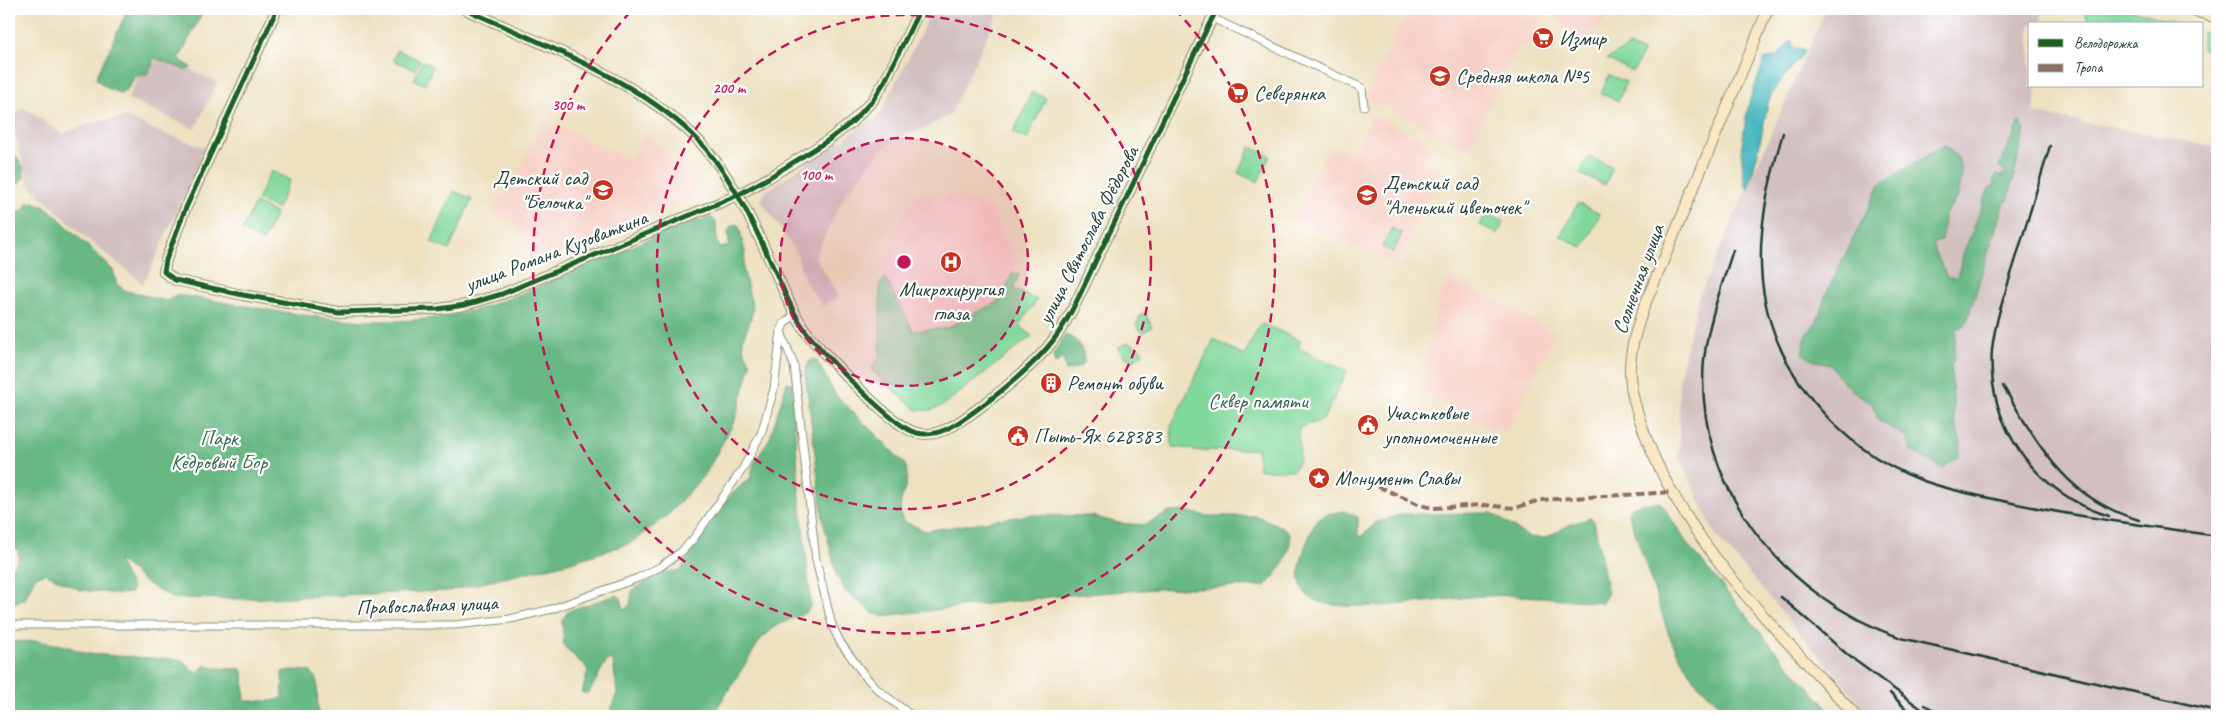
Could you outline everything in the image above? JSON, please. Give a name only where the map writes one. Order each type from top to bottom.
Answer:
[{"type":"street","name":"улица Романа Кузоваткина","points":[[277,9],[184,212],[168,253],[164,272],[171,279],[243,296],[339,312],[406,311],[452,307],[502,294],[760,183],[827,141],[861,113],[873,100],[920,9]]},
{"type":"street","name":"улица Святослава Фёдорова","points":[[465,9],[617,81],[680,122],[696,138],[738,194],[753,222],[795,314],[818,346],[904,429],[915,433],[928,434],[940,432],[962,420],[1016,379],[1048,346],[1058,332],[1074,305],[1120,211],[1214,13]]},
{"type":"street","name":"Солнечная улица","points":[[1768,9],[1644,307],[1632,346],[1631,382],[1633,399],[1646,439],[1661,472],[1685,514],[1734,579],[1796,652],[1856,716]]},
{"type":"street","points":[[2189,9],[2217,18]]},
{"type":"street","points":[[1214,13],[1362,88],[1364,106]]},
{"type":"street","points":[[795,314],[784,324],[781,331],[794,365],[816,560],[832,626],[846,650],[865,676],[883,694],[912,716]]},
{"type":"street","name":"Православная улица","points":[[9,626],[455,625],[510,619],[552,609],[597,594],[646,575],[681,552],[694,538],[742,470],[761,434],[770,406],[781,331]]},
{"type":"shaded area","points":[[933,9],[1000,9],[950,115],[916,133],[909,132],[881,150],[844,196],[815,257],[839,296],[823,306],[805,282],[796,252],[761,200],[766,191],[880,114]]},
{"type":"shaded area","name":"Средняя школа №5","points":[[1408,9],[1550,9],[1529,47],[1520,42],[1469,149],[1366,98]]},
{"type":"shaded area","points":[[1550,9],[1616,9],[1581,45]]},
{"type":"shaded area","points":[[1826,9],[2042,9],[2041,22],[2028,22],[2028,88],[2036,88],[2034,113],[2217,147],[2217,716],[1871,716],[1715,534],[1679,456],[1679,379],[1698,299]]},
{"type":"shaded area","points":[[149,51],[217,82],[195,129],[128,99]]},
{"type":"shaded area","points":[[23,107],[62,134],[88,124],[127,117],[159,132],[207,148],[143,284],[84,236],[29,185],[11,119]]},
{"type":"shaded area","name":"Детский сад \"Аленький цветочек\"","points":[[1372,115],[1422,139],[1422,142],[1429,146],[1424,158],[1432,168],[1440,171],[1396,265],[1295,219],[1328,148],[1356,152]]},
{"type":"shaded area","name":"Детский сад \"Белочка\"","points":[[544,119],[628,159],[631,154],[634,155],[644,136],[649,136],[684,167],[699,186],[697,197],[532,265],[516,224],[491,212],[497,199],[507,193]]},
{"type":"shaded area","name":"Микрохирургия глаза","points":[[916,195],[954,195],[990,208],[1018,259],[1001,298],[947,326],[913,329],[882,272],[899,223]]},
{"type":"shaded area","points":[[1450,277],[1554,331],[1531,384],[1507,432],[1500,433],[1420,391],[1438,301]]},
{"type":"green space","points":[[128,9],[204,9],[180,57],[181,61],[191,68],[185,70],[155,58],[146,75],[135,76],[123,93],[104,86],[96,78]]},
{"type":"green space","points":[[2080,9],[2130,9],[2172,22],[2090,22]]},
{"type":"green space","points":[[2204,32],[2217,36],[2217,53],[2204,50]]},
{"type":"green space","points":[[1630,46],[1643,52],[1633,72],[1607,59]]},
{"type":"green space","points":[[397,50],[420,60],[415,70],[393,60]]},
{"type":"green space","points":[[422,61],[433,66],[425,85],[414,80]]},
{"type":"green space","points":[[1609,75],[1626,82],[1618,101],[1601,94]]},
{"type":"green space","points":[[1032,92],[1046,98],[1027,139],[1013,133]]},
{"type":"green space","points":[[2020,122],[2025,130],[2008,201],[2004,202],[1966,324],[1956,329],[1954,360],[1951,365],[1954,419],[1961,443],[1959,456],[1942,468],[1911,451],[1907,437],[1879,421],[1871,402],[1853,391],[1839,377],[1830,364],[1812,360],[1802,353],[1806,336],[1817,321],[1826,294],[1880,184],[1945,145],[1958,158],[1962,173],[1958,197],[1944,215],[1942,240],[1932,244],[1947,277],[1957,277],[1964,252],[1989,188],[1993,187],[1995,182],[1993,181],[1997,174],[2002,176],[2005,171],[1999,167]]},
{"type":"green space","points":[[9,146],[23,167],[24,177],[18,184],[9,187]]},
{"type":"green space","points":[[1250,147],[1270,156],[1258,182],[1238,173]]},
{"type":"green space","points":[[1588,156],[1613,168],[1605,185],[1580,174]]},
{"type":"green space","points":[[271,171],[290,180],[277,209],[257,200]]},
{"type":"green space","points":[[454,191],[472,199],[449,250],[431,242]]},
{"type":"green space","name":"Парк Кедровый Бор","points":[[34,202],[49,209],[113,270],[117,285],[127,291],[166,301],[176,296],[185,296],[296,314],[372,321],[446,316],[482,308],[541,286],[675,228],[711,217],[716,222],[717,243],[721,248],[729,246],[728,231],[731,226],[735,224],[739,226],[745,252],[743,269],[753,309],[743,338],[743,348],[751,364],[735,420],[706,473],[668,515],[631,543],[568,563],[448,591],[241,599],[172,598],[146,583],[118,561],[132,588],[131,593],[119,594],[80,590],[45,573],[35,577],[25,599],[11,604],[9,602],[9,572],[19,558],[18,549],[9,549],[9,210],[16,213],[23,211],[27,203]]},
{"type":"green space","points":[[255,203],[276,213],[263,241],[242,231]]},
{"type":"green space","points":[[1578,203],[1600,214],[1583,248],[1560,236]]},
{"type":"green space","points":[[1487,213],[1504,222],[1498,234],[1480,225]]},
{"type":"green space","points":[[1392,228],[1402,233],[1393,252],[1382,247]]},
{"type":"green space","points":[[1013,272],[1019,275],[1013,289],[1037,300],[1019,325],[1032,336],[942,406],[931,410],[917,410],[871,370],[880,356],[880,284],[885,278],[913,331],[947,328],[1002,299]]},
{"type":"green space","points":[[1141,314],[1146,314],[1152,327],[1143,333],[1136,325]]},
{"type":"green space","name":"Сквер памяти","points":[[1263,324],[1301,341],[1298,348],[1347,371],[1323,420],[1300,427],[1300,453],[1293,470],[1259,470],[1257,449],[1194,451],[1172,447],[1171,426],[1214,339],[1244,356],[1259,326]]},
{"type":"green space","points":[[1065,335],[1074,339],[1080,345],[1084,364],[1066,371],[1063,358],[1055,364],[1053,355]]},
{"type":"green space","points":[[1129,343],[1140,348],[1143,353],[1133,361],[1122,355],[1118,347]]},
{"type":"green space","points":[[813,359],[817,361],[835,394],[905,464],[907,480],[900,506],[903,521],[925,531],[1029,515],[1092,516],[1118,523],[1144,525],[1170,512],[1185,511],[1206,516],[1257,516],[1282,527],[1290,534],[1287,556],[1280,569],[1265,586],[1156,589],[1068,595],[882,616],[873,613],[845,591],[837,576],[823,520],[805,372],[809,362]]},
{"type":"green space","points":[[787,382],[792,383],[799,488],[811,605],[807,612],[776,626],[761,639],[712,716],[608,716],[617,693],[613,660],[609,659],[588,693],[582,693],[588,670],[564,646],[562,621],[568,611],[616,595],[621,598],[624,610],[630,605],[632,591],[637,587],[662,574],[681,571],[724,504],[742,484],[750,479],[754,463],[770,438]]},
{"type":"green space","points":[[1661,503],[1688,545],[1775,650],[1835,716],[1730,716],[1694,680],[1669,635],[1628,511],[1634,506]]},
{"type":"green space","points":[[1344,511],[1358,517],[1358,533],[1361,537],[1377,522],[1404,514],[1492,513],[1528,537],[1545,538],[1569,525],[1590,518],[1594,521],[1608,593],[1602,603],[1514,596],[1467,597],[1418,603],[1363,606],[1318,602],[1306,594],[1302,586],[1300,567],[1302,557],[1317,519],[1327,514]]},
{"type":"green space","points":[[37,641],[66,646],[88,654],[182,660],[194,672],[198,673],[205,665],[212,668],[240,669],[243,671],[245,701],[271,701],[283,698],[282,672],[290,670],[310,671],[317,680],[318,716],[9,716],[9,642]]},
{"type":"water","points":[[1791,40],[1794,48],[1806,50],[1773,91],[1768,103],[1748,190],[1745,186],[1741,152],[1750,99],[1765,59],[1778,56]]},
{"type":"railway","points":[[1783,133],[1765,206],[1761,243],[1762,281],[1768,314],[1779,346],[1795,375],[1814,402],[1837,427],[1863,448],[1891,466],[1939,486],[2050,510],[2217,536]]},
{"type":"railway","points":[[2050,146],[1998,318],[1993,339],[1992,378],[1998,405],[2007,430],[2021,453],[2039,474],[2060,491],[2083,506],[2109,516]]},
{"type":"railway","points":[[1733,250],[1716,304],[1706,346],[1704,360],[1705,407],[1714,451],[1731,493],[1755,532],[1785,566],[1820,596],[1859,620],[1901,638],[2217,711]]},
{"type":"railway","points":[[2003,386],[2043,449],[2057,468],[2073,484],[2092,499],[2114,511],[2139,520]]},
{"type":"railway","points":[[1781,597],[1849,656],[1931,716]]},
{"type":"railway","points":[[1890,693],[1913,716]]},
{"type":"railway","points":[[1925,705],[1945,716]]},
{"type":"marked path","points":[[1345,474],[1350,474],[1420,505],[1433,508],[1484,505],[1515,508],[1540,500],[1672,492]]},
{"type":"cycle path","points":[[277,9],[184,212],[166,260],[164,272],[175,280],[243,295],[339,312],[438,309],[465,305],[502,294],[738,195],[827,141],[851,123],[873,100],[885,81],[920,9]]},
{"type":"cycle path","points":[[465,9],[585,63],[614,79],[643,96],[693,135],[719,165],[740,199],[791,306],[812,339],[832,362],[879,407],[907,429],[925,434],[948,428],[985,404],[1031,365],[1056,337],[1077,300],[1217,9]]},
{"type":"place","name":"Измир","points":[[1543,38]]},
{"type":"place","name":"Средняя школа №5","points":[[1440,76]]},
{"type":"place","name":"Северянка","points":[[1238,93]]},
{"type":"place","name":"Детский сад \"Белочка\"","points":[[603,190]]},
{"type":"place","name":"Детский сад \"Аленький цветочек\"","points":[[1367,195]]},
{"type":"place","name":"Микрохирургия глаза","points":[[951,262]]},
{"type":"place","name":"Ремонт обуви","points":[[1051,383]]},
{"type":"place","name":"Участковые уполномоченные","points":[[1368,425]]},
{"type":"place","name":"Пыть-Ях 628383","points":[[1018,436]]},
{"type":"place","name":"Монумент Славы","points":[[1319,478]]}]
